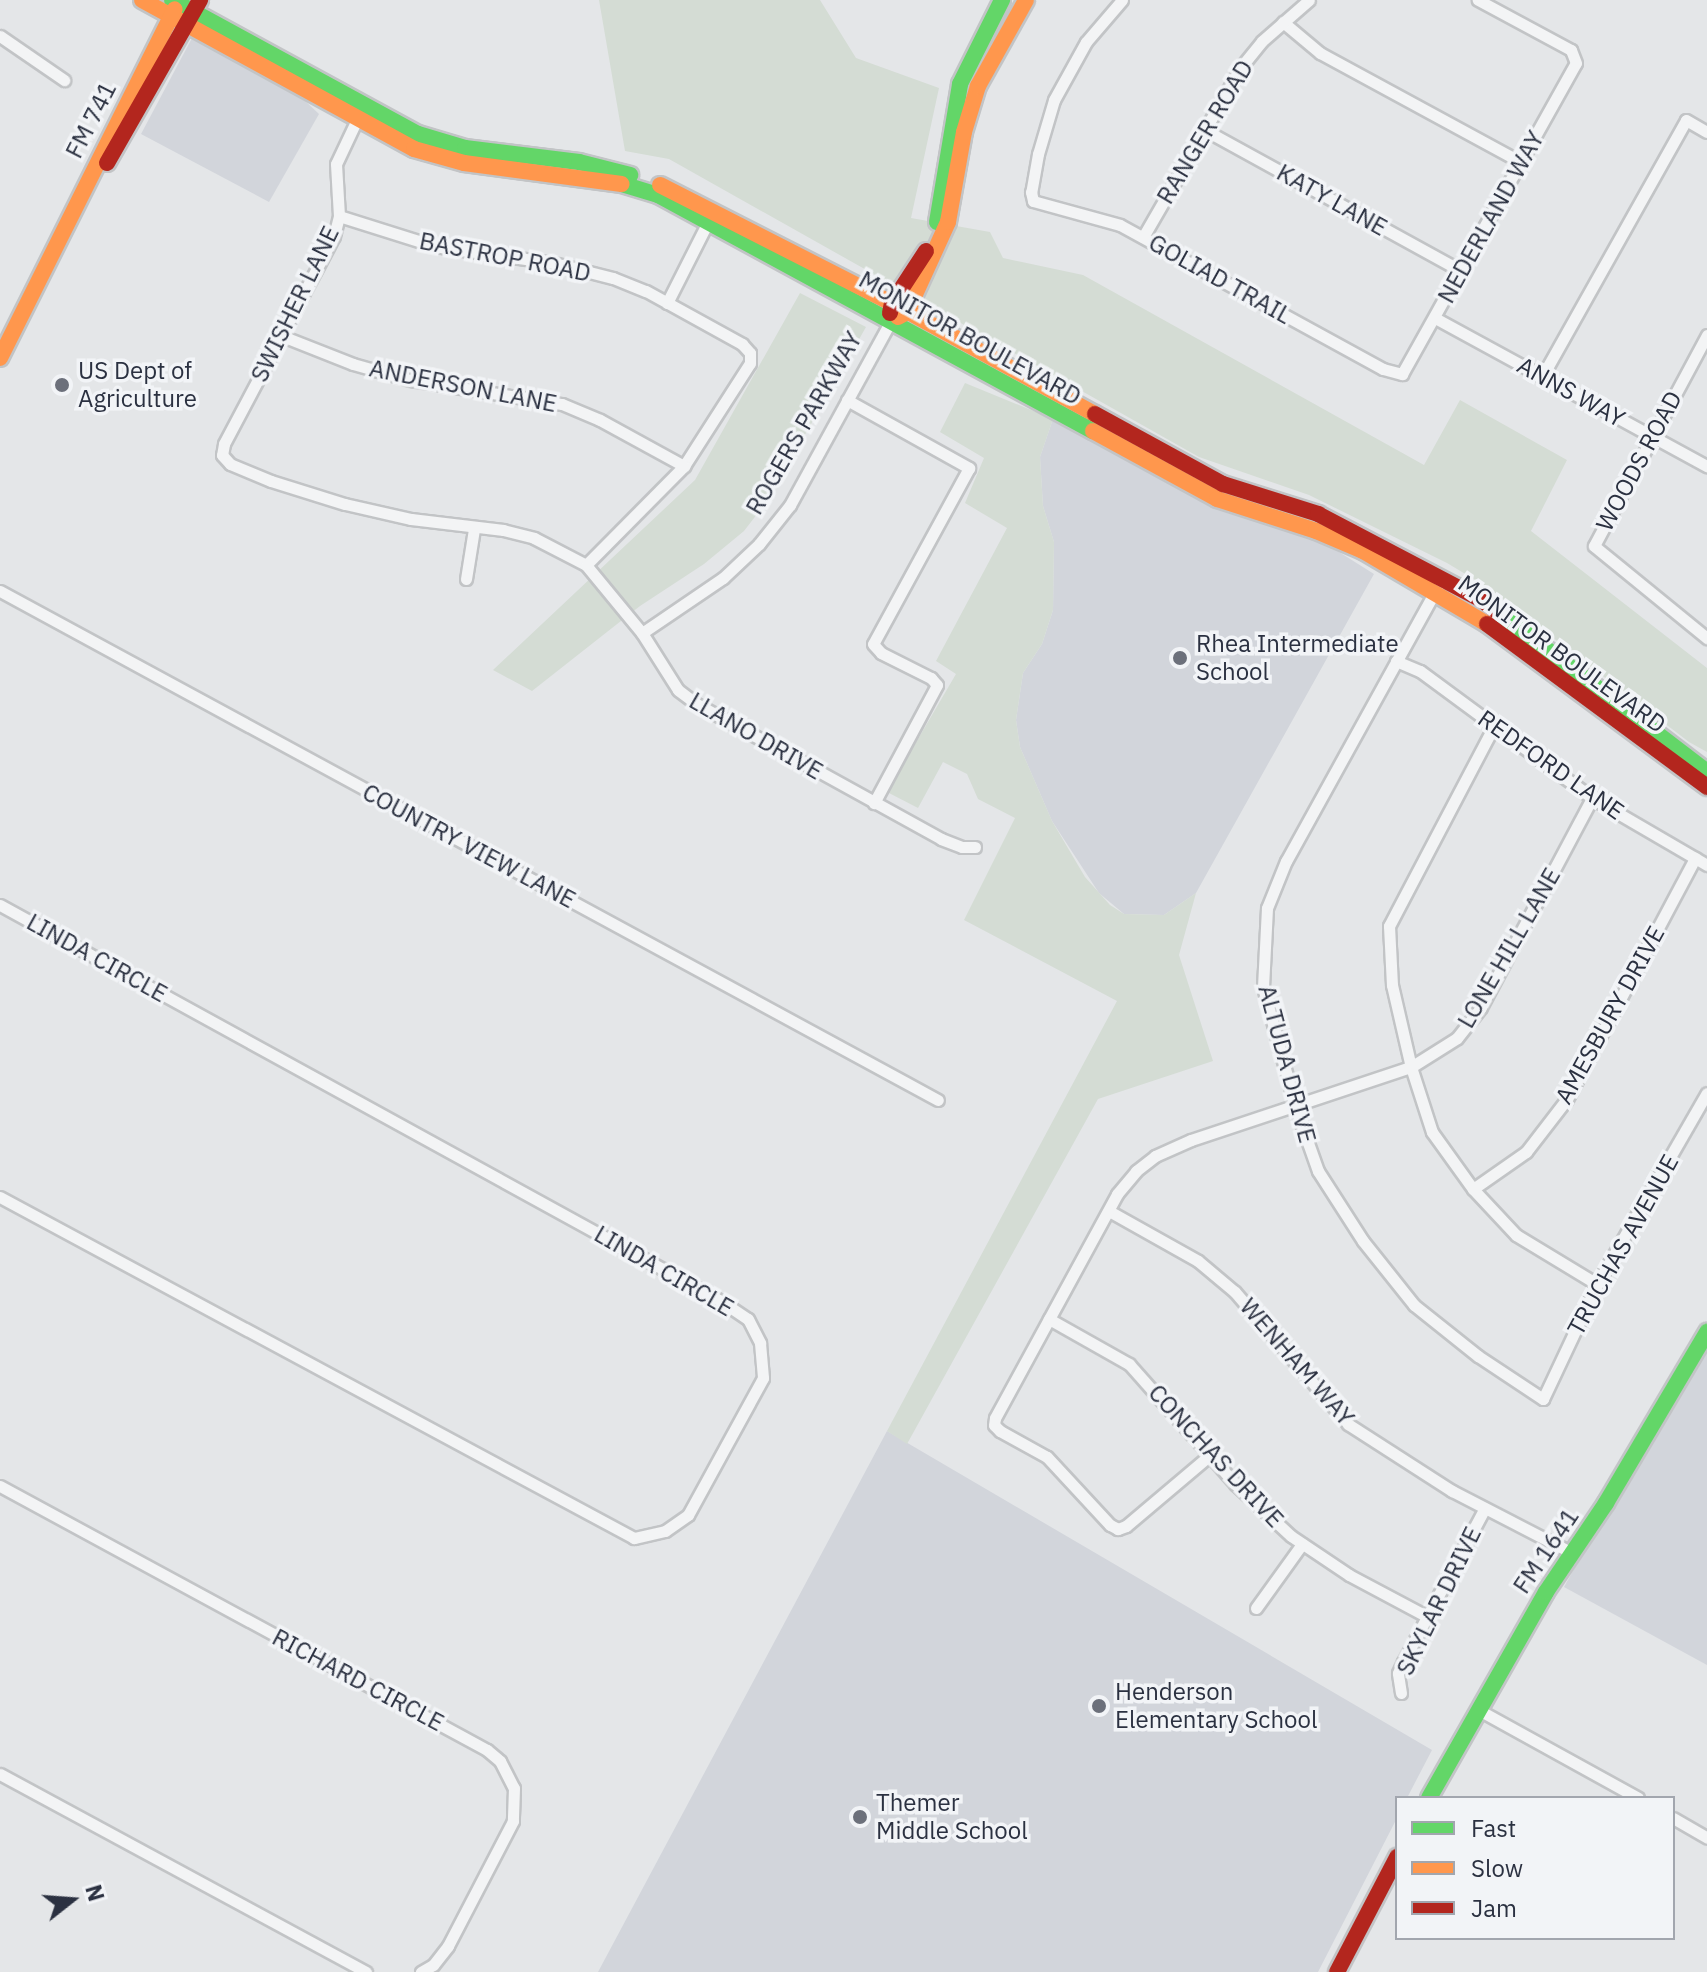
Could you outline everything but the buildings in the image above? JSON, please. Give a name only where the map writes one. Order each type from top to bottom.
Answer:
[{"type":"street","name":"MONITOR BOULEVARD","points":[[142,0],[183,8],[360,112],[414,149],[464,163],[611,180],[711,216],[899,308],[1223,484],[1318,514],[1438,585],[1707,787]]},
{"type":"street","name":"ROGERS PARKWAY","points":[[899,308],[931,242],[941,208],[960,84],[1002,0]]},
{"type":"street","name":"ROGERS PARKWAY","points":[[642,633],[723,578],[759,544],[790,505],[948,222],[964,132],[978,86],[993,54],[1026,0]]},
{"type":"street","name":"GOLIAD TRAIL","points":[[1122,0],[1086,42],[1054,100],[1038,154],[1031,192],[1033,201],[1106,219],[1383,369],[1402,374]]},
{"type":"street","name":"RANGER ROAD","points":[[1143,237],[1241,67],[1283,22],[1309,0]]},
{"type":"street","name":"NEDERLAND WAY","points":[[1402,374],[1577,58],[1571,50],[1478,0]]},
{"type":"street","name":"FM 741","points":[[0,358],[183,8]]},
{"type":"street","points":[[1283,22],[1320,53],[1521,162]]},
{"type":"street","points":[[0,36],[64,80]]},
{"type":"street","name":"SWISHER LANE","points":[[222,455],[328,249],[339,216],[336,164],[360,112]]},
{"type":"street","points":[[1543,375],[1686,120],[1707,132]]},
{"type":"street","name":"KATY LANE","points":[[1203,129],[1461,271]]},
{"type":"street","name":"BASTROP ROAD","points":[[339,216],[455,251],[575,267],[632,285],[742,344],[750,353],[750,363],[684,466]]},
{"type":"street","name":"MONITOR BOULEVARD","points":[[711,216],[890,322],[1217,499],[1316,531],[1438,585],[1482,600],[1707,772]]},
{"type":"street","points":[[667,303],[711,216]]},
{"type":"street","name":"ANNS WAY","points":[[1435,318],[1707,466]]},
{"type":"street","name":"WOODS ROAD","points":[[1707,335],[1594,546],[1707,638]]},
{"type":"street","name":"ANDERSON LANE","points":[[282,336],[340,360],[410,380],[562,404],[600,420],[684,466]]},
{"type":"street","points":[[847,400],[969,468],[873,644],[881,653],[931,678],[937,685],[874,803]]},
{"type":"street","name":"LLANO DRIVE","points":[[222,455],[230,464],[300,492],[391,515],[519,533],[586,565],[642,633],[678,690],[695,703],[941,839],[962,847],[975,847]]},
{"type":"street","points":[[586,565],[684,466]]},
{"type":"street","points":[[466,579],[474,529]]},
{"type":"street","name":"ALTUDA DRIVE","points":[[1438,585],[1286,861],[1267,908],[1263,987],[1295,1106],[1318,1171],[1363,1241],[1414,1305],[1478,1356],[1543,1399]]},
{"type":"street","name":"COUNTRY VIEW LANE","points":[[0,591],[938,1100]]},
{"type":"street","name":"REDFORD LANE","points":[[1396,661],[1420,671],[1592,798],[1703,860]]},
{"type":"street","points":[[1494,726],[1389,926],[1392,985],[1411,1067],[1432,1132],[1473,1189],[1516,1235],[1597,1284]]},
{"type":"street","name":"LONE HILL LANE","points":[[1210,1455],[1118,1529],[1110,1525],[1047,1457],[994,1425],[1049,1319],[1127,1182],[1155,1156],[1191,1140],[1411,1067],[1457,1038],[1481,1007],[1592,798]]},
{"type":"street","name":"AMESBURY DRIVE","points":[[1473,1189],[1526,1152],[1567,1099],[1703,860]]},
{"type":"street","name":"LINDA CIRCLE","points":[[0,905],[721,1301],[748,1319],[760,1343],[763,1378],[688,1515],[665,1531],[634,1538],[0,1197]]},
{"type":"street","name":"TRUCHAS AVENUE","points":[[1543,1399],[1597,1284],[1707,1093]]},
{"type":"street","name":"WENHAM WAY","points":[[1109,1211],[1198,1261],[1235,1292],[1348,1424],[1390,1454],[1572,1553]]},
{"type":"street","name":"CONCHAS DRIVE","points":[[1049,1319],[1129,1364],[1235,1484],[1302,1544],[1349,1575],[1426,1616]]},
{"type":"street","name":"FM 1641","points":[[1430,1796],[1477,1709],[1606,1503],[1707,1332]]},
{"type":"street","name":"RICHARD CIRCLE","points":[[0,1486],[487,1750],[500,1761],[514,1788],[513,1821],[448,1946],[433,1965],[421,1972]]},
{"type":"street","name":"SKYLAR DRIVE","points":[[1401,1693],[1398,1673],[1485,1508]]},
{"type":"street","points":[[1256,1608],[1302,1544]]},
{"type":"street","points":[[1477,1709],[1634,1796]]},
{"type":"street","points":[[0,1774],[366,1972]]},
{"type":"street","points":[[1675,1819],[1707,1838]]},
{"type":"street","points":[[1337,1972],[1395,1861]]},
{"type":"shaded area","points":[[599,0],[820,0],[856,58],[939,88],[911,218],[990,232],[1003,258],[1083,275],[1424,465],[1460,400],[1567,460],[1531,531],[1707,668],[1707,752],[1689,742],[1487,587],[1447,563],[1309,495],[1199,457],[669,159],[625,151]]},
{"type":"shaded area","points":[[192,38],[301,97],[319,114],[269,202],[141,134]]},
{"type":"shaded area","points":[[800,293],[866,327],[768,500],[744,531],[704,564],[640,606],[532,691],[493,670],[695,480]]},
{"type":"shaded area","points":[[965,383],[1053,419],[1040,457],[1043,506],[1054,542],[1053,610],[1042,644],[1023,673],[1016,720],[1020,747],[1052,821],[1085,877],[1110,905],[1124,914],[1164,915],[1196,893],[1179,955],[1213,1061],[1098,1099],[907,1444],[887,1431],[1117,1001],[964,920],[1015,818],[978,799],[967,774],[943,762],[918,808],[887,792],[956,674],[936,661],[1007,528],[965,503],[984,458],[940,432]]},
{"type":"shaded area","name":"Rhea Intermediate School","points":[[1053,419],[1169,481],[1320,540],[1374,574],[1196,893],[1164,915],[1124,914],[1099,893],[1052,821],[1020,747],[1016,720],[1023,673],[1042,644],[1053,610],[1054,542],[1043,506],[1040,457]]},
{"type":"shaded area","points":[[1707,1328],[1707,1665],[1564,1587]]},
{"type":"shaded area","points":[[887,1431],[1432,1750],[1408,1796],[1395,1796],[1395,1822],[1318,1972],[598,1972]]},
{"type":"traffic: fast","points":[[172,0],[418,134],[465,148],[579,162],[630,175]]},
{"type":"traffic: fast","points":[[937,222],[960,84],[1002,0]]},
{"type":"traffic: fast","points":[[622,184],[658,195],[1093,431]]},
{"type":"traffic: fast","points":[[1498,612],[1707,772]]},
{"type":"traffic: fast","points":[[1430,1796],[1546,1592],[1606,1503],[1707,1332]]},
{"type":"traffic: slow","points":[[142,0],[414,149],[464,163],[622,184]]},
{"type":"traffic: slow","points":[[898,317],[907,312],[948,222],[964,132],[978,86],[1026,0]]},
{"type":"traffic: slow","points":[[0,358],[175,9]]},
{"type":"traffic: slow","points":[[660,185],[892,303],[1095,414]]},
{"type":"traffic: slow","points":[[1093,431],[1217,499],[1316,531],[1363,551],[1487,624]]},
{"type":"traffic: jam","points":[[107,163],[200,0]]},
{"type":"traffic: jam","points":[[890,313],[892,303],[926,251]]},
{"type":"traffic: jam","points":[[1095,414],[1223,484],[1318,514],[1482,600],[1498,612]]},
{"type":"traffic: jam","points":[[1487,624],[1707,787]]},
{"type":"traffic: jam","points":[[1337,1972],[1395,1861]]},
{"type":"place","name":"US Dept of Agriculture","points":[[62,385]]},
{"type":"place","name":"Rhea Intermediate School","points":[[1180,658]]},
{"type":"place","name":"Henderson Elementary School","points":[[1099,1706]]},
{"type":"place","name":"Themer Middle School","points":[[860,1817]]}]
